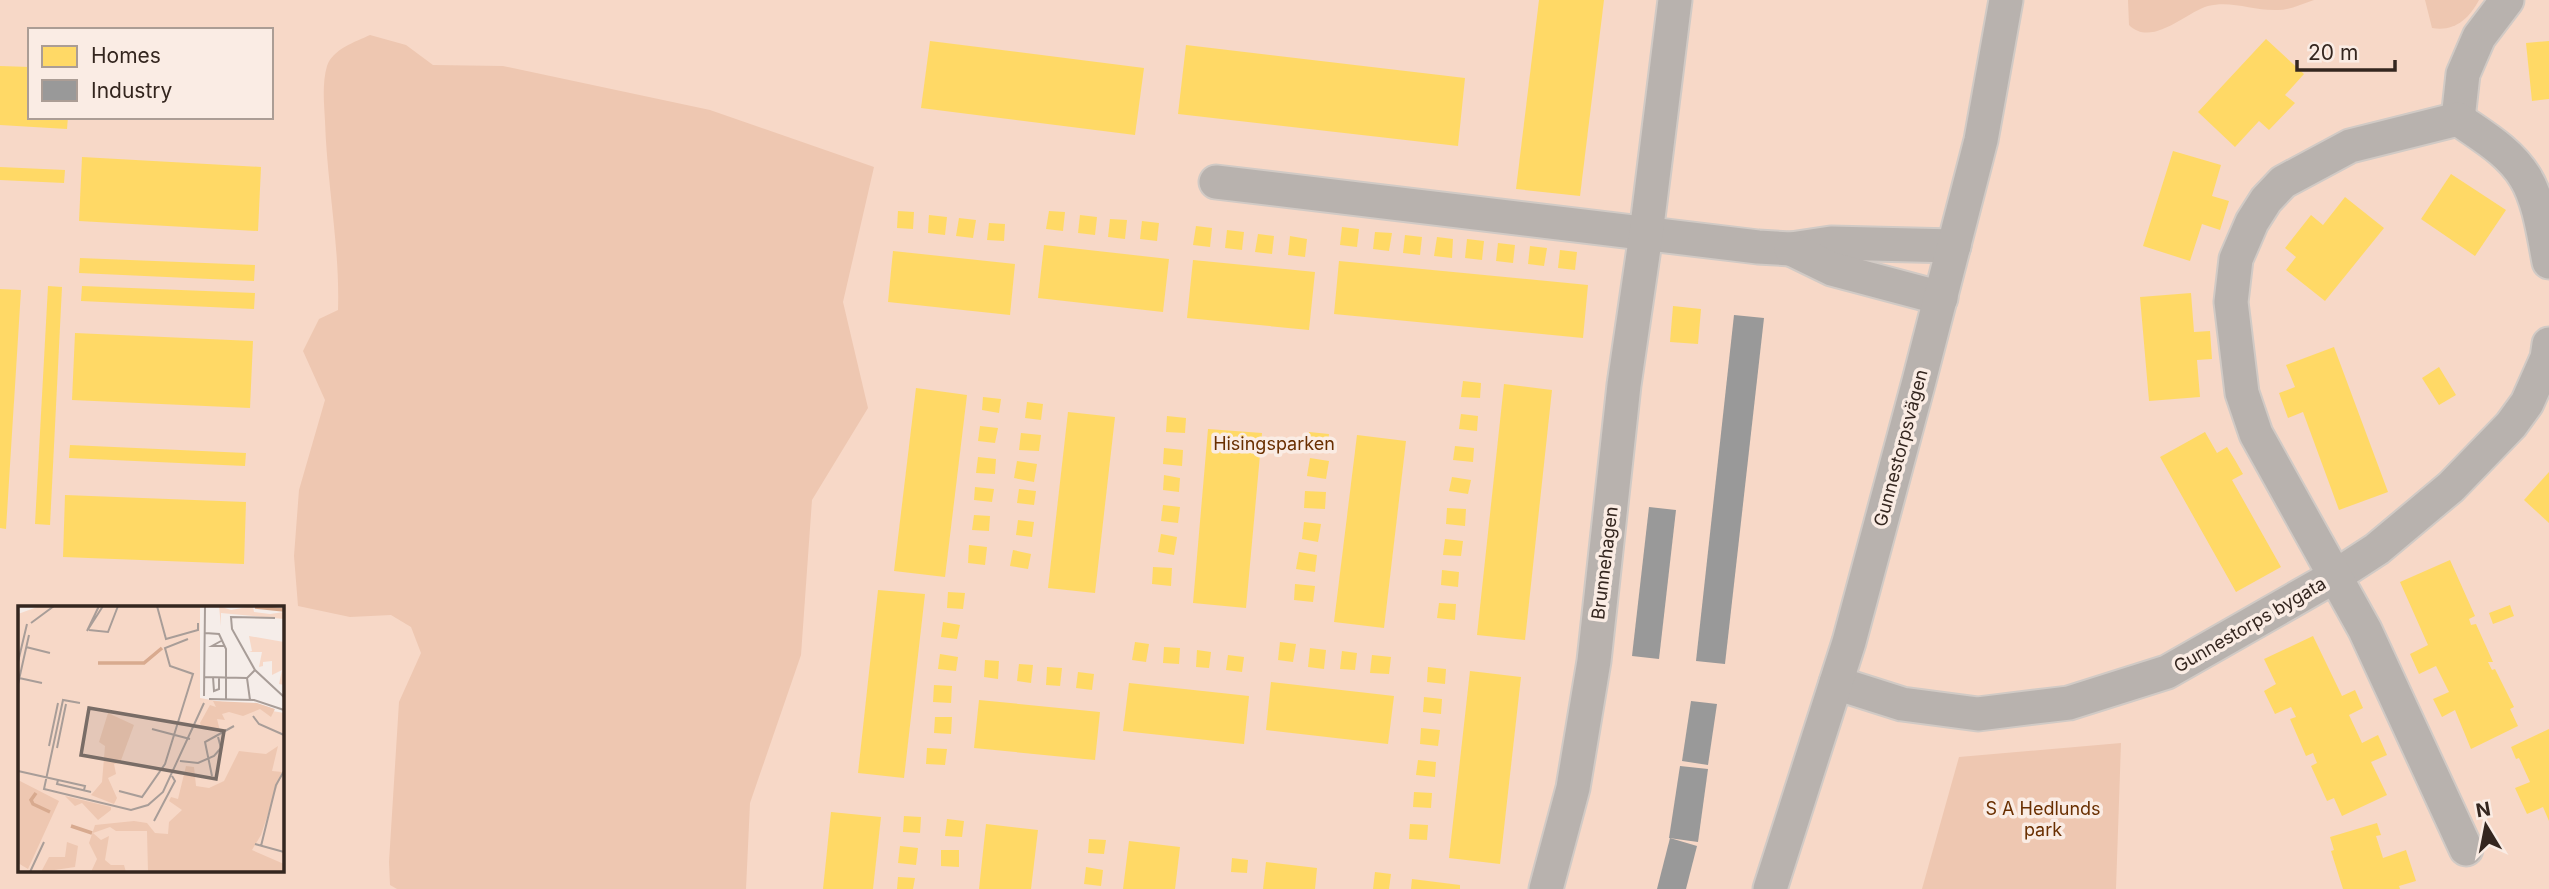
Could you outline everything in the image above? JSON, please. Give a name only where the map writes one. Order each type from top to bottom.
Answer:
[{"type":"street","name":"Brunnehagen","points":[[1546,889],[1573,788],[1594,661],[1624,385],[1675,0]]},
{"type":"street","name":"Gunnestorpsvägen","points":[[1770,889],[1836,683],[1941,298],[1981,140],[2006,0]]},
{"type":"street","points":[[2507,0],[2479,37],[2463,74],[2458,119],[2500,148],[2525,177],[2542,225],[2549,262]]},
{"type":"street","name":"Gunnestorps bygata","points":[[2458,119],[2350,146],[2283,181],[2266,200],[2252,222],[2236,258],[2231,302],[2244,404],[2256,434],[2337,575],[2365,630],[2466,849]]},
{"type":"street","points":[[1216,183],[1791,249],[1831,243],[1954,246]]},
{"type":"street","points":[[1791,249],[1832,269],[1941,298]]},
{"type":"street","name":"Gunnestorps bygata","points":[[1836,683],[1902,704],[1978,714],[2069,702],[2167,672],[2337,575],[2377,549],[2451,487],[2511,425],[2538,408],[2549,344]]},
{"type":"green space","name":"Hisingsparken","points":[[0,0],[2549,0],[2549,889],[0,889]]},
{"type":"green space","points":[[2128,0],[2314,0],[2278,10],[2217,4],[2199,9],[2169,26],[2148,33],[2129,25]]},
{"type":"green space","points":[[2425,0],[2479,0],[2471,13],[2460,23],[2440,29],[2432,28]]},
{"type":"green space","points":[[370,35],[406,45],[433,65],[503,66],[710,110],[874,167],[843,302],[868,408],[812,500],[801,655],[750,803],[746,889],[397,889],[390,885],[389,862],[399,702],[421,653],[411,627],[391,615],[350,617],[298,606],[294,556],[299,490],[325,400],[303,351],[319,319],[338,310],[324,79],[327,66],[334,55]]},
{"type":"green space","name":"S A Hedlunds park","points":[[2121,743],[2116,889],[1922,889],[1959,757]]},
{"type":"building: Homes","points":[[1539,0],[1604,0],[1580,196],[1516,189]]},
{"type":"building: Homes","points":[[2266,39],[2304,74],[2285,95],[2295,103],[2269,130],[2259,121],[2235,147],[2198,112]]},
{"type":"building: Homes","points":[[930,41],[1144,68],[1135,135],[921,108]]},
{"type":"building: Homes","points":[[2549,41],[2549,99],[2532,101],[2526,43]]},
{"type":"building: Homes","points":[[1186,45],[1465,78],[1458,146],[1178,114]]},
{"type":"building: Homes","points":[[0,66],[28,67],[28,119],[68,119],[67,129],[0,125]]},
{"type":"building: Homes","points":[[2173,151],[2221,165],[2212,196],[2229,201],[2220,230],[2202,224],[2190,261],[2143,246]]},
{"type":"building: Homes","points":[[82,157],[261,167],[258,231],[79,221]]},
{"type":"building: Homes","points":[[0,167],[65,170],[64,183],[0,180]]},
{"type":"building: Homes","points":[[2451,174],[2506,210],[2475,256],[2421,219]]},
{"type":"building: Homes","points":[[2345,197],[2384,228],[2325,301],[2286,270],[2296,257],[2285,248],[2311,215],[2323,225]]},
{"type":"building: Homes","points":[[898,211],[914,212],[913,229],[897,228]]},
{"type":"building: Homes","points":[[1049,211],[1065,212],[1063,231],[1046,229]]},
{"type":"building: Homes","points":[[929,215],[947,217],[945,235],[928,233]]},
{"type":"building: Homes","points":[[1080,215],[1097,217],[1095,235],[1078,233]]},
{"type":"building: Homes","points":[[959,218],[976,220],[973,238],[956,236]]},
{"type":"building: Homes","points":[[1110,219],[1127,220],[1125,239],[1108,237]]},
{"type":"building: Homes","points":[[1142,221],[1159,223],[1157,241],[1140,239]]},
{"type":"building: Homes","points":[[989,223],[1005,224],[1004,241],[987,240]]},
{"type":"building: Homes","points":[[1196,226],[1212,228],[1210,247],[1193,245]]},
{"type":"building: Homes","points":[[1342,227],[1359,229],[1357,247],[1340,245]]},
{"type":"building: Homes","points":[[1227,230],[1244,232],[1242,250],[1225,248]]},
{"type":"building: Homes","points":[[1375,232],[1392,233],[1389,251],[1373,249]]},
{"type":"building: Homes","points":[[1258,234],[1274,236],[1272,254],[1255,252]]},
{"type":"building: Homes","points":[[1405,235],[1422,237],[1420,255],[1403,253]]},
{"type":"building: Homes","points":[[1290,236],[1307,239],[1305,257],[1288,255]]},
{"type":"building: Homes","points":[[1437,237],[1453,239],[1452,258],[1434,256]]},
{"type":"building: Homes","points":[[1467,239],[1484,241],[1482,260],[1465,258]]},
{"type":"building: Homes","points":[[1498,243],[1515,245],[1513,263],[1496,261]]},
{"type":"building: Homes","points":[[1044,245],[1169,259],[1163,312],[1038,298]]},
{"type":"building: Homes","points":[[1530,246],[1547,248],[1544,266],[1528,264]]},
{"type":"building: Homes","points":[[1560,250],[1577,252],[1575,270],[1558,268]]},
{"type":"building: Homes","points":[[893,251],[1015,264],[1010,315],[888,302]]},
{"type":"building: Homes","points":[[80,258],[255,265],[254,281],[79,273]]},
{"type":"building: Homes","points":[[1193,260],[1315,272],[1309,330],[1187,318]]},
{"type":"building: Homes","points":[[1339,261],[1588,285],[1583,338],[1334,314]]},
{"type":"building: Homes","points":[[48,286],[62,287],[50,525],[35,524]]},
{"type":"building: Homes","points":[[82,286],[255,293],[254,309],[81,301]]},
{"type":"building: Homes","points":[[0,289],[21,290],[6,529],[0,528]]},
{"type":"building: Homes","points":[[2191,293],[2194,332],[2210,331],[2212,359],[2197,360],[2200,397],[2149,401],[2140,297]]},
{"type":"building: Homes","points":[[1673,306],[1701,309],[1698,344],[1670,342]]},
{"type":"building: Homes","points":[[75,333],[253,341],[250,408],[72,400]]},
{"type":"building: Homes","points":[[2334,347],[2388,492],[2339,510],[2303,412],[2288,418],[2279,393],[2295,387],[2286,365]]},
{"type":"building: Homes","points":[[2439,367],[2456,395],[2439,405],[2422,378]]},
{"type":"building: Homes","points":[[1463,381],[1481,383],[1480,398],[1461,397]]},
{"type":"building: Homes","points":[[1504,384],[1552,390],[1525,640],[1477,635]]},
{"type":"building: Homes","points":[[916,388],[967,395],[945,577],[894,571]]},
{"type":"building: Homes","points":[[983,397],[1001,399],[999,413],[982,410]]},
{"type":"building: Homes","points":[[1027,402],[1043,404],[1041,420],[1025,418]]},
{"type":"building: Homes","points":[[1068,412],[1115,417],[1095,593],[1048,588]]},
{"type":"building: Homes","points":[[1461,414],[1478,416],[1477,431],[1459,429]]},
{"type":"building: Homes","points":[[1167,416],[1186,418],[1185,433],[1166,432]]},
{"type":"building: Homes","points":[[980,426],[998,428],[995,443],[978,441]]},
{"type":"building: Homes","points":[[1208,429],[1262,433],[1246,608],[1193,603]]},
{"type":"building: Homes","points":[[1309,432],[1329,434],[1327,450],[1307,448]]},
{"type":"building: Homes","points":[[2205,432],[2217,453],[2227,447],[2243,474],[2232,480],[2281,567],[2236,592],[2160,457]]},
{"type":"building: Homes","points":[[1021,433],[1041,435],[1039,451],[1019,450]]},
{"type":"building: Homes","points":[[1357,435],[1406,441],[1384,628],[1334,622]]},
{"type":"building: Homes","points":[[70,445],[246,453],[245,466],[69,458]]},
{"type":"building: Homes","points":[[1455,446],[1474,448],[1473,462],[1453,460]]},
{"type":"building: Homes","points":[[1164,448],[1183,450],[1182,466],[1163,464]]},
{"type":"building: Homes","points":[[978,457],[996,459],[995,474],[976,473]]},
{"type":"building: Homes","points":[[1310,458],[1329,461],[1326,479],[1307,476]]},
{"type":"building: Homes","points":[[1017,461],[1037,464],[1034,482],[1014,478]]},
{"type":"building: Homes","points":[[2549,472],[2549,523],[2524,500]]},
{"type":"building: Homes","points":[[1164,475],[1180,478],[1179,492],[1163,490]]},
{"type":"building: Homes","points":[[1452,477],[1471,480],[1468,494],[1449,491]]},
{"type":"building: Homes","points":[[975,487],[994,489],[992,502],[974,500]]},
{"type":"building: Homes","points":[[1019,489],[1036,491],[1034,505],[1017,503]]},
{"type":"building: Homes","points":[[1305,491],[1326,492],[1325,509],[1304,508]]},
{"type":"building: Homes","points":[[65,495],[246,502],[244,564],[63,557]]},
{"type":"building: Homes","points":[[1163,505],[1180,507],[1178,523],[1161,521]]},
{"type":"building: Homes","points":[[1447,508],[1466,509],[1465,526],[1446,524]]},
{"type":"building: Homes","points":[[974,515],[990,516],[989,531],[972,530]]},
{"type":"building: Homes","points":[[1018,520],[1034,522],[1032,537],[1016,535]]},
{"type":"building: Homes","points":[[1304,522],[1321,524],[1318,542],[1302,539]]},
{"type":"building: Homes","points":[[1161,534],[1177,537],[1174,555],[1158,552]]},
{"type":"building: Homes","points":[[1445,539],[1463,541],[1461,556],[1443,555]]},
{"type":"building: Homes","points":[[969,545],[987,547],[985,565],[968,563]]},
{"type":"building: Homes","points":[[1013,550],[1031,554],[1028,569],[1010,566]]},
{"type":"building: Homes","points":[[1299,552],[1317,555],[1315,572],[1296,569]]},
{"type":"building: Homes","points":[[2450,560],[2475,616],[2469,619],[2471,625],[2476,624],[2493,662],[2488,662],[2492,670],[2495,669],[2514,707],[2510,709],[2518,726],[2471,749],[2455,710],[2442,717],[2433,699],[2449,692],[2436,666],[2419,674],[2410,654],[2428,645],[2400,582]]},
{"type":"building: Homes","points":[[1153,567],[1172,568],[1171,586],[1152,584]]},
{"type":"building: Homes","points":[[1442,570],[1459,572],[1458,587],[1441,585]]},
{"type":"building: Homes","points":[[1295,584],[1315,586],[1313,602],[1294,600]]},
{"type":"building: Homes","points":[[878,590],[925,594],[904,778],[858,773]]},
{"type":"building: Homes","points":[[948,592],[965,593],[963,609],[947,608]]},
{"type":"building: Homes","points":[[1439,603],[1456,604],[1455,620],[1437,618]]},
{"type":"building: Homes","points":[[2510,605],[2514,616],[2493,624],[2489,613]]},
{"type":"building: Homes","points":[[943,622],[960,625],[957,639],[941,637]]},
{"type":"building: Homes","points":[[2313,636],[2342,696],[2355,690],[2363,708],[2349,715],[2362,743],[2378,735],[2387,755],[2371,762],[2387,795],[2342,816],[2334,798],[2327,801],[2311,766],[2317,763],[2313,753],[2306,756],[2290,719],[2296,717],[2291,707],[2275,714],[2264,691],[2276,684],[2264,659]]},
{"type":"building: Homes","points":[[1135,642],[1149,644],[1146,662],[1132,660]]},
{"type":"building: Homes","points":[[1280,642],[1296,644],[1293,662],[1278,660]]},
{"type":"building: Homes","points":[[1164,647],[1180,648],[1179,664],[1163,663]]},
{"type":"building: Homes","points":[[1310,648],[1326,650],[1324,669],[1308,667]]},
{"type":"building: Homes","points":[[1197,650],[1211,652],[1209,668],[1196,667]]},
{"type":"building: Homes","points":[[1342,651],[1357,653],[1355,670],[1340,669]]},
{"type":"building: Homes","points":[[940,654],[958,657],[956,671],[938,669]]},
{"type":"building: Homes","points":[[1228,655],[1244,657],[1242,672],[1226,670]]},
{"type":"building: Homes","points":[[1372,655],[1391,657],[1389,674],[1370,673]]},
{"type":"building: Homes","points":[[985,660],[999,661],[998,679],[984,677]]},
{"type":"building: Homes","points":[[1019,664],[1033,665],[1031,683],[1017,681]]},
{"type":"building: Homes","points":[[1047,667],[1062,668],[1060,686],[1046,685]]},
{"type":"building: Homes","points":[[1428,667],[1446,669],[1445,684],[1427,682]]},
{"type":"building: Homes","points":[[1470,671],[1521,677],[1500,864],[1449,858]]},
{"type":"building: Homes","points":[[1078,672],[1094,674],[1092,690],[1076,688]]},
{"type":"building: Homes","points":[[1271,682],[1394,696],[1388,744],[1266,730]]},
{"type":"building: Homes","points":[[1129,683],[1249,696],[1244,744],[1123,731]]},
{"type":"building: Homes","points":[[934,685],[952,686],[951,703],[933,702]]},
{"type":"building: Homes","points":[[1424,697],[1442,699],[1441,714],[1423,712]]},
{"type":"building: Homes","points":[[979,700],[1100,712],[1095,760],[974,748]]},
{"type":"building: Homes","points":[[935,717],[952,717],[951,734],[934,733]]},
{"type":"building: Homes","points":[[1421,728],[1440,730],[1438,746],[1420,744]]},
{"type":"building: Homes","points":[[2549,729],[2549,821],[2543,807],[2527,814],[2515,788],[2530,782],[2511,747]]},
{"type":"building: Homes","points":[[927,748],[947,749],[945,765],[926,764]]},
{"type":"building: Homes","points":[[1418,760],[1436,762],[1435,777],[1416,775]]},
{"type":"building: Homes","points":[[1414,792],[1432,793],[1431,808],[1413,807]]},
{"type":"building: Homes","points":[[831,812],[881,817],[873,889],[823,889]]},
{"type":"building: Homes","points":[[904,816],[921,817],[920,833],[903,832]]},
{"type":"building: Homes","points":[[947,819],[964,821],[962,837],[945,836]]},
{"type":"building: Homes","points":[[2377,823],[2381,835],[2376,836],[2383,858],[2406,850],[2416,881],[2399,886],[2400,889],[2343,889],[2331,851],[2334,850],[2330,837]]},
{"type":"building: Homes","points":[[986,824],[1038,830],[1031,889],[979,889]]},
{"type":"building: Homes","points":[[1410,824],[1428,825],[1427,840],[1409,839]]},
{"type":"building: Homes","points":[[1089,839],[1106,840],[1104,854],[1088,853]]},
{"type":"building: Homes","points":[[1129,841],[1180,847],[1175,889],[1123,889]]},
{"type":"building: Homes","points":[[900,846],[918,848],[916,865],[898,863]]},
{"type":"building: Homes","points":[[941,850],[959,850],[959,867],[941,866]]},
{"type":"building: Homes","points":[[1232,858],[1248,860],[1247,873],[1231,872]]},
{"type":"building: Homes","points":[[1266,862],[1317,868],[1315,889],[1263,889]]},
{"type":"building: Homes","points":[[1086,867],[1103,870],[1101,886],[1084,884]]},
{"type":"building: Homes","points":[[1375,872],[1391,874],[1389,889],[1373,889]]},
{"type":"building: Homes","points":[[898,877],[915,878],[913,889],[897,889]]},
{"type":"building: Homes","points":[[1412,879],[1460,885],[1460,889],[1411,889]]},
{"type":"building: Industry","points":[[1734,315],[1764,318],[1725,664],[1696,661]]},
{"type":"building: Industry","points":[[1649,507],[1676,510],[1659,659],[1632,656]]},
{"type":"building: Industry","points":[[1691,701],[1717,704],[1708,765],[1682,761]]},
{"type":"building: Industry","points":[[1680,766],[1708,769],[1698,842],[1669,838]]},
{"type":"building: Industry","points":[[1670,838],[1697,846],[1686,889],[1657,889]]}]
